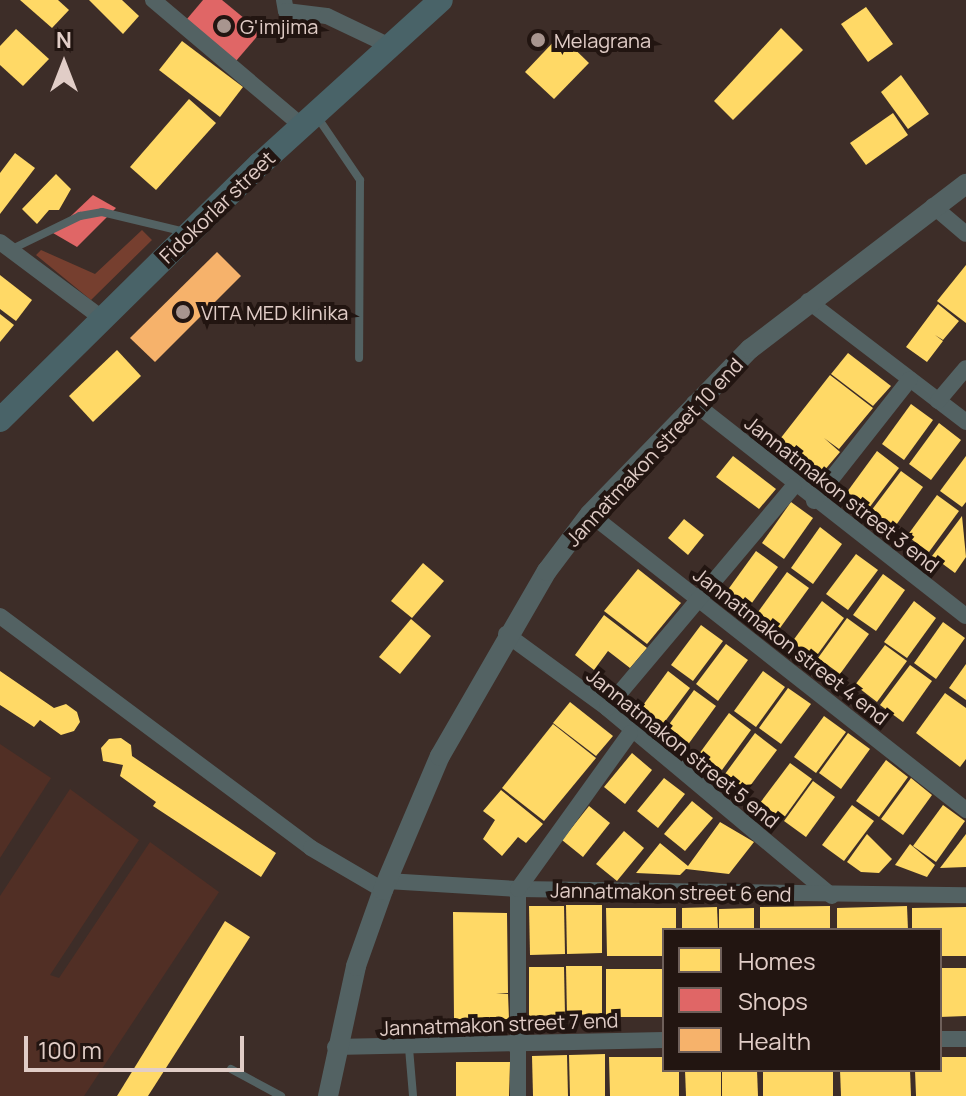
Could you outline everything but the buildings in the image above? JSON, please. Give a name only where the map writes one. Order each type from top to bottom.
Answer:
[{"type":"main road","name":"Fidokorlar street","points":[[0,420],[308,120],[441,0]]},
{"type":"street","points":[[153,0],[308,120]]},
{"type":"street","points":[[284,0],[286,11],[327,16],[390,46]]},
{"type":"street","name":"Jannatmakon street 10 end","points":[[328,1096],[335,1047],[385,885],[440,756],[506,634],[590,514],[694,403],[808,301],[966,184]]},
{"type":"street","points":[[933,206],[966,234]]},
{"type":"street","points":[[5,246],[103,319]]},
{"type":"street","points":[[808,301],[966,422]]},
{"type":"street","points":[[938,401],[966,368]]},
{"type":"street","points":[[814,501],[910,379]]},
{"type":"street","name":"Jannatmakon street 3 end","points":[[694,403],[794,486],[966,616]]},
{"type":"street","points":[[607,708],[794,486]]},
{"type":"street","name":"Jannatmakon street 4 end","points":[[590,514],[966,810]]},
{"type":"street","points":[[0,616],[311,848],[385,885]]},
{"type":"street","name":"Jannatmakon street 5 end","points":[[506,634],[607,708],[630,733],[832,896]]},
{"type":"street","points":[[518,1096],[518,889],[630,733]]},
{"type":"street","name":"Jannatmakon street 6 end","points":[[385,885],[832,896],[966,895]]},
{"type":"street","points":[[942,1039],[966,1039]]},
{"type":"street","name":"Jannatmakon street 7 end","points":[[335,1047],[409,1048],[517,1040],[662,1040]]},
{"type":"lane","points":[[308,120],[360,180],[359,358]]},
{"type":"lane","points":[[5,246],[80,216],[102,212],[190,233]]},
{"type":"lane","points":[[409,1048],[413,1096]]},
{"type":"lane","points":[[231,1069],[281,1096]]},
{"type":"shaded area","points":[[142,230],[152,240],[91,300],[36,255],[41,250],[95,274]]},
{"type":"shaded area","points":[[0,744],[51,778],[0,858]]},
{"type":"shaded area","points":[[70,789],[139,840],[50,975],[59,978],[150,842],[219,892],[84,1096],[0,1096],[0,896]]},
{"type":"place","name":"G'imjima","points":[[224,26]]},
{"type":"place","name":"Melagrana","points":[[538,40]]},
{"type":"place","name":"VITA MED klinika","points":[[183,312]]}]
